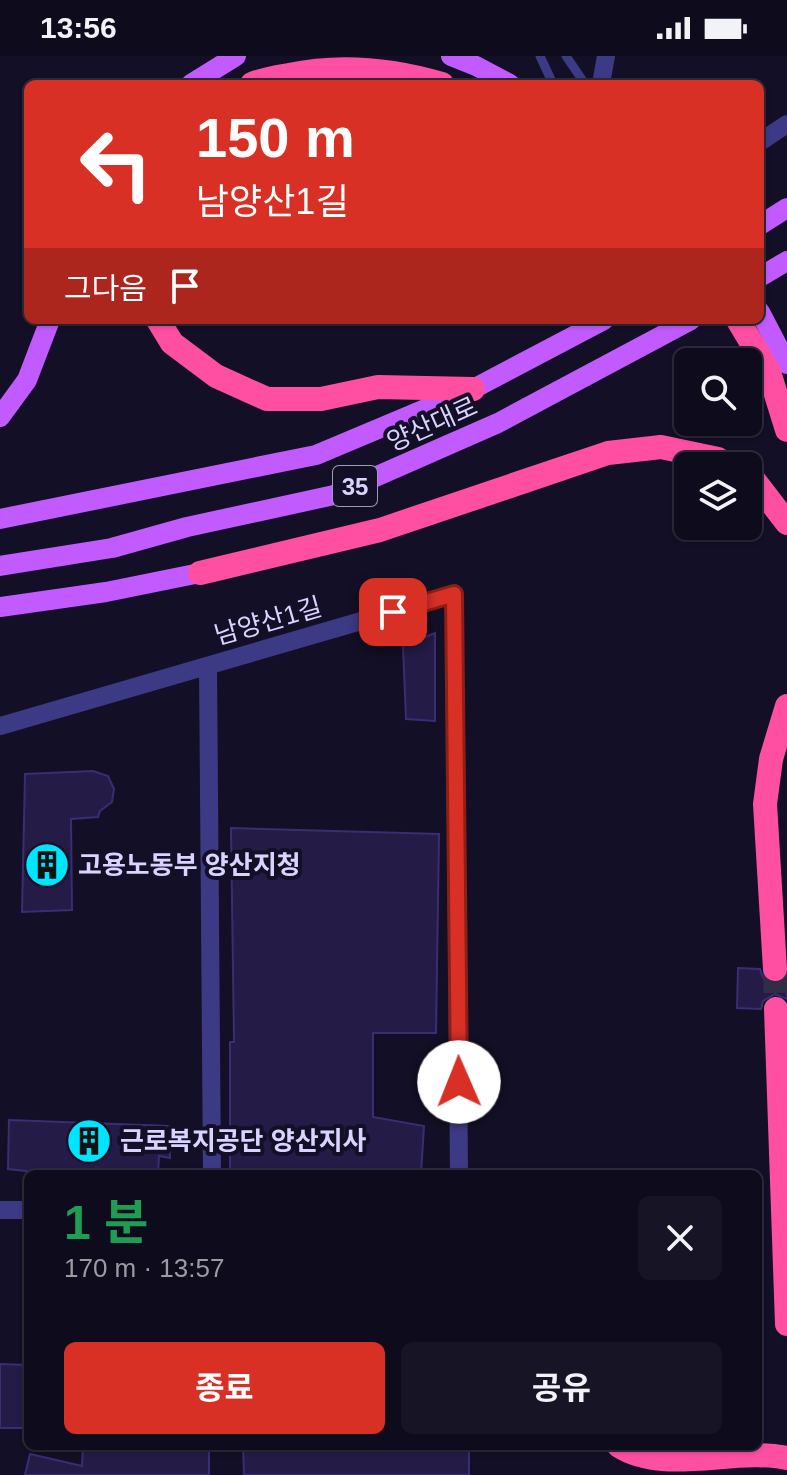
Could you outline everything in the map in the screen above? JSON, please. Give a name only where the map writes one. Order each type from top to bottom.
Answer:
[{"type":"highway","points":[[268,80],[309,70],[354,67],[404,73],[428,80]]},
{"type":"highway","points":[[160,324],[172,343],[216,376],[267,399],[321,399],[378,387],[473,389]]},
{"type":"highway","points":[[740,324],[769,372],[787,430]]},
{"type":"highway","points":[[200,573],[380,530],[608,453],[661,447],[685,452]]},
{"type":"highway","points":[[762,490],[787,523]]},
{"type":"highway","points":[[775,969],[765,804],[771,759],[787,706]]},
{"type":"highway","points":[[776,1009],[787,1324]]},
{"type":"highway","points":[[624,1450],[669,1461],[766,1453],[787,1458]]},
{"type":"main road","points":[[197,80],[236,56]]},
{"type":"main road","points":[[451,56],[502,80]]},
{"type":"main road","points":[[764,222],[787,208]]},
{"type":"main road","points":[[764,275],[785,262]]},
{"type":"main road","points":[[764,320],[787,364]]},
{"type":"main road","points":[[0,417],[27,380],[48,324]]},
{"type":"main road","name":"양산대로","points":[[0,519],[316,455],[473,389],[596,324]]},
{"type":"main road","name":"양산대로","points":[[0,566],[112,548],[187,527],[334,495],[498,423],[684,324]]},
{"type":"main road","points":[[0,607],[106,592],[200,573]]},
{"type":"street","points":[[602,80],[606,56]]},
{"type":"street","points":[[764,139],[787,124]]},
{"type":"street","name":"남양산1길","points":[[0,726],[454,594],[459,1170]]},
{"type":"street","points":[[208,666],[212,1170]]},
{"type":"street","points":[[0,1210],[24,1210]]},
{"type":"lane","points":[[540,56],[551,80]]},
{"type":"lane","points":[[566,56],[582,80]]},
{"type":"building","points":[[435,633],[435,721],[406,719],[403,646]]},
{"type":"building","name":"고용노동부 양산지청","points":[[93,771],[108,776],[114,789],[112,802],[100,811],[98,817],[71,819],[72,910],[22,912],[25,774]]},
{"type":"building","points":[[231,828],[439,834],[436,1033],[373,1033],[373,1117],[424,1126],[421,1170],[230,1170],[230,1042],[234,1042]]},
{"type":"building","points":[[738,968],[760,969],[763,978],[775,984],[787,977],[787,999],[775,994],[763,1001],[761,1009],[737,1008]]},
{"type":"building","name":"근로복지공단 양산지사","points":[[9,1120],[169,1126],[170,1158],[159,1156],[158,1170],[8,1169]]},
{"type":"building","points":[[0,1364],[24,1365],[24,1428],[0,1428]]},
{"type":"building","points":[[83,1450],[209,1450],[209,1475],[25,1475],[30,1454],[82,1466]]},
{"type":"building","points":[[243,1450],[469,1450],[469,1475],[244,1475]]},
{"type":"tunnel","points":[[775,969],[776,1009]]},
{"type":"place","name":"고용노동부 양산지청","points":[[47,865]]},
{"type":"place","name":"근로복지공단 양산지사","points":[[89,1141]]},
{"type":"route","points":[[393,612],[454,594],[459,1082]]}]
